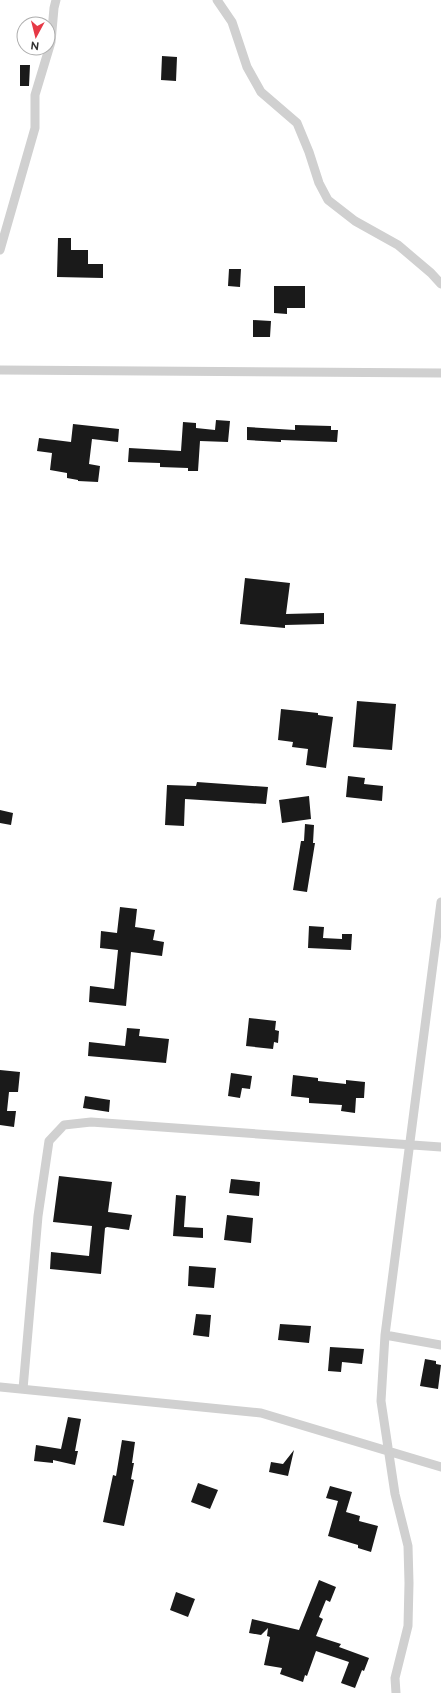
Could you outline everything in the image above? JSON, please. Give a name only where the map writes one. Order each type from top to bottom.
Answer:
[{"type":"street","points":[[0,250],[35,128],[35,95],[52,42],[54,8],[56,0]]},
{"type":"street","points":[[217,0],[232,22],[247,67],[261,92],[297,123],[310,152],[319,183],[328,200],[355,221],[398,245],[431,273],[441,284]]},
{"type":"street","points":[[0,370],[441,373]]},
{"type":"street","points":[[396,1693],[395,1678],[408,1626],[408,1546],[395,1494],[381,1400],[385,1335],[441,902]]},
{"type":"street","points":[[23,1389],[38,1216],[49,1141],[64,1125],[91,1122],[441,1147]]},
{"type":"street","points":[[385,1335],[441,1345]]},
{"type":"street","points":[[0,1387],[261,1413],[441,1467]]},
{"type":"building","points":[[162,56],[177,57],[176,81],[161,80]]},
{"type":"building","points":[[20,65],[30,65],[29,86],[20,86]]},
{"type":"building","points":[[58,238],[71,238],[71,250],[88,250],[88,264],[103,264],[103,278],[57,277]]},
{"type":"building","points":[[229,269],[241,269],[240,287],[228,286]]},
{"type":"building","points":[[274,286],[305,286],[305,308],[287,308],[287,314],[274,313]]},
{"type":"building","points":[[253,320],[271,321],[270,337],[253,337]]},
{"type":"building","points":[[216,420],[230,421],[228,442],[200,441],[198,471],[188,471],[188,468],[160,467],[160,463],[128,462],[129,448],[181,451],[183,422],[196,423],[196,428],[215,430]]},
{"type":"building","points":[[73,424],[119,429],[118,442],[92,439],[89,464],[100,466],[98,482],[78,481],[67,478],[67,473],[50,470],[52,453],[37,451],[39,438],[71,442]]},
{"type":"building","points":[[295,425],[331,426],[331,430],[338,430],[337,442],[281,440],[281,442],[247,440],[247,427],[295,430]]},
{"type":"building","points":[[245,578],[290,583],[286,614],[324,613],[324,624],[285,625],[285,628],[240,624]]},
{"type":"building","points":[[357,701],[396,704],[392,750],[353,747]]},
{"type":"building","points":[[281,709],[318,713],[318,715],[333,717],[326,768],[306,765],[308,749],[292,747],[293,742],[278,740]]},
{"type":"building","points":[[348,776],[365,778],[364,784],[383,786],[382,801],[346,797]]},
{"type":"building","points":[[197,782],[268,787],[266,804],[185,799],[184,826],[165,825],[167,785],[196,786]]},
{"type":"building","points":[[309,796],[311,819],[282,823],[279,800]]},
{"type":"building","points":[[0,810],[13,813],[11,825],[0,823]]},
{"type":"building","points":[[305,824],[314,825],[313,843],[315,843],[307,892],[293,890],[301,841],[304,841]]},
{"type":"building","points":[[120,907],[137,909],[135,927],[155,930],[153,940],[164,942],[162,956],[131,952],[126,1006],[89,1002],[90,986],[114,989],[118,950],[100,948],[101,931],[117,933]]},
{"type":"building","points":[[309,926],[324,927],[323,938],[342,939],[342,934],[352,934],[351,950],[308,948]]},
{"type":"building","points":[[249,1018],[276,1021],[275,1030],[279,1031],[278,1043],[274,1042],[273,1049],[246,1046]]},
{"type":"building","points":[[127,1028],[140,1029],[139,1036],[169,1039],[166,1063],[88,1056],[89,1042],[125,1046]]},
{"type":"building","points":[[0,1070],[20,1072],[18,1092],[9,1092],[7,1111],[16,1111],[14,1127],[0,1125]]},
{"type":"building","points":[[231,1073],[252,1076],[250,1089],[242,1088],[240,1098],[228,1096]]},
{"type":"building","points":[[293,1075],[318,1078],[318,1081],[346,1084],[346,1080],[365,1082],[364,1098],[356,1098],[355,1113],[341,1111],[342,1105],[309,1103],[309,1098],[291,1096]]},
{"type":"building","points":[[85,1096],[110,1100],[109,1112],[83,1108]]},
{"type":"building","points":[[59,1176],[112,1182],[108,1212],[132,1215],[129,1230],[105,1228],[101,1274],[50,1269],[51,1252],[89,1256],[92,1226],[53,1222]]},
{"type":"building","points":[[231,1179],[260,1182],[259,1196],[229,1193]]},
{"type":"building","points":[[176,1195],[186,1196],[184,1227],[203,1228],[203,1238],[173,1236]]},
{"type":"building","points":[[227,1215],[253,1218],[251,1243],[224,1240]]},
{"type":"building","points":[[189,1266],[216,1268],[214,1288],[188,1286]]},
{"type":"building","points":[[196,1314],[211,1315],[209,1337],[193,1335]]},
{"type":"building","points":[[280,1324],[311,1326],[309,1343],[278,1340]]},
{"type":"building","points":[[330,1347],[364,1349],[362,1364],[342,1362],[341,1372],[328,1371]]},
{"type":"building","points":[[425,1359],[436,1361],[436,1364],[441,1365],[438,1389],[420,1386]]},
{"type":"building","points":[[68,1417],[81,1419],[75,1451],[78,1451],[75,1465],[53,1460],[53,1463],[34,1461],[36,1445],[61,1449]]},
{"type":"building","points":[[122,1440],[135,1442],[132,1463],[134,1463],[131,1479],[134,1480],[124,1526],[103,1522],[113,1475],[116,1476]]},
{"type":"building","points":[[294,1450],[288,1476],[269,1472],[271,1462],[283,1464]]},
{"type":"building","points":[[198,1483],[218,1490],[210,1509],[191,1502]]},
{"type":"building","points":[[330,1486],[352,1492],[346,1512],[360,1516],[359,1521],[378,1526],[371,1552],[358,1548],[358,1545],[328,1536],[338,1501],[326,1498]]},
{"type":"building","points":[[319,1580],[336,1587],[330,1602],[326,1600],[319,1617],[323,1619],[316,1636],[341,1644],[339,1647],[369,1658],[364,1671],[362,1670],[355,1688],[341,1683],[349,1662],[316,1651],[307,1676],[305,1675],[303,1682],[280,1674],[282,1668],[264,1665],[270,1637],[267,1636],[268,1628],[261,1635],[249,1633],[252,1619],[299,1630]]},
{"type":"building","points":[[176,1592],[195,1599],[188,1617],[170,1610]]}]
